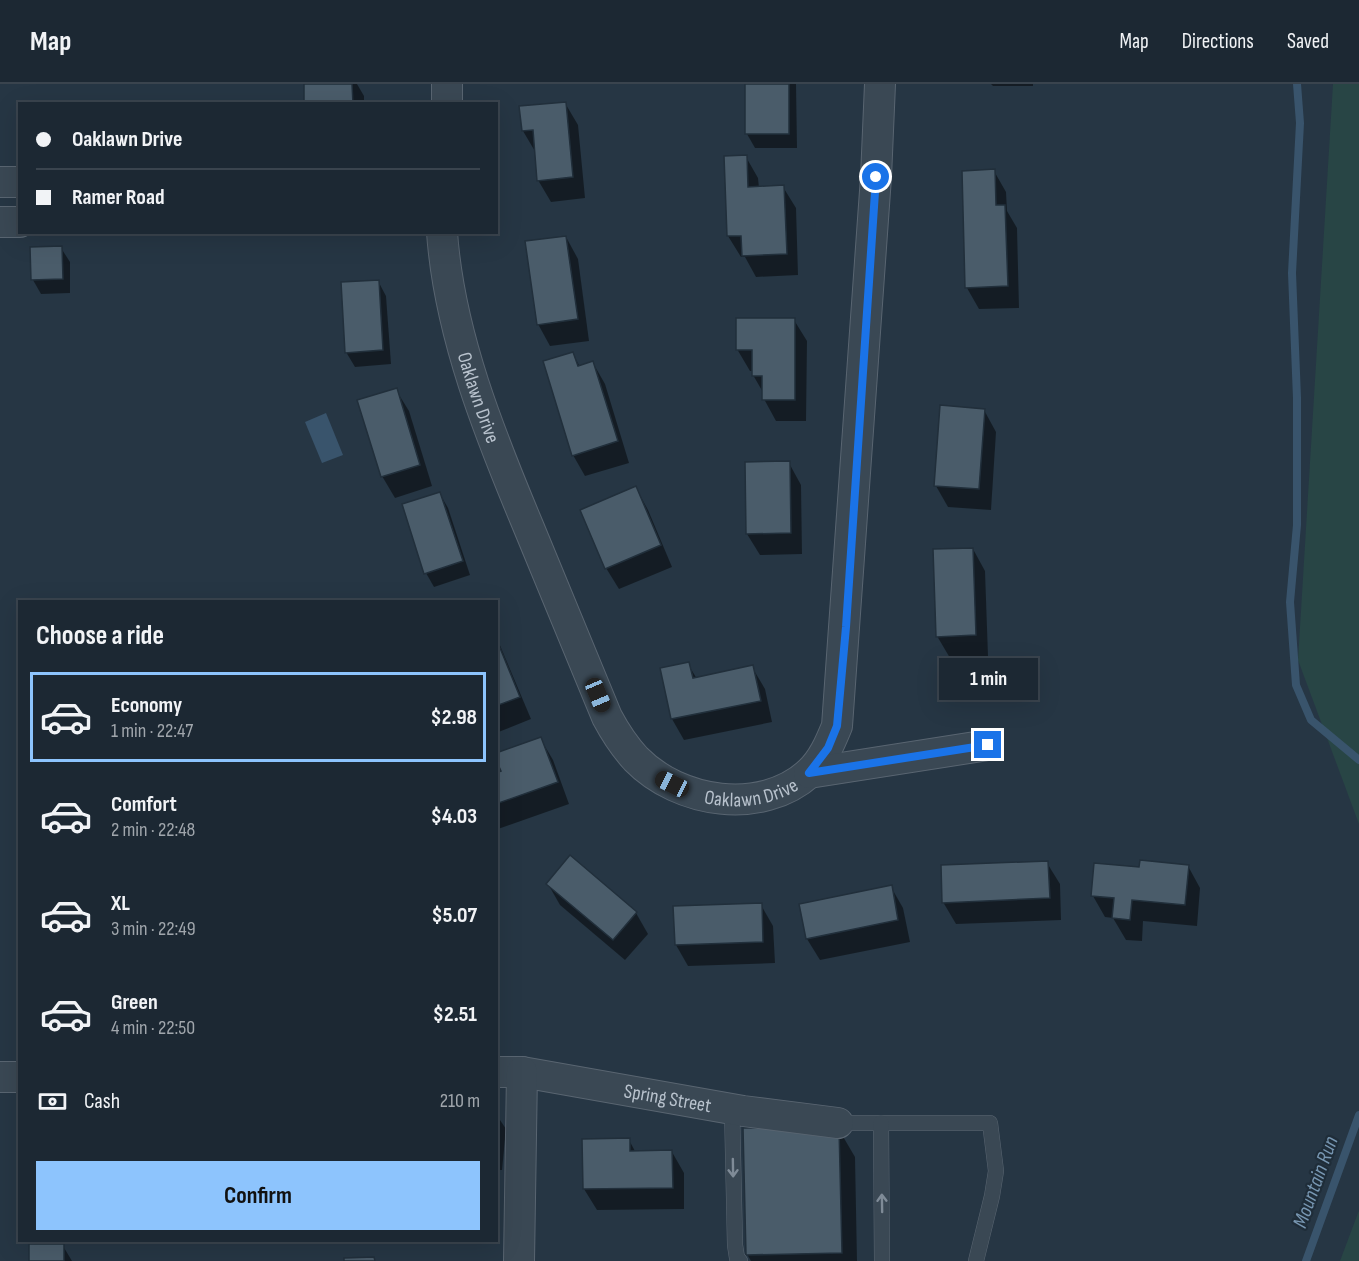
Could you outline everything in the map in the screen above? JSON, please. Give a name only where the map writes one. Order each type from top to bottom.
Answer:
[{"type":"street","points":[[447,84],[447,102]]},
{"type":"street","name":"Oaklawn Drive","points":[[442,234],[444,262],[451,294],[471,373],[497,451],[618,737],[636,759],[659,777],[685,790],[712,798],[764,797],[787,789],[809,773],[828,748],[837,726],[846,627],[880,84]]},
{"type":"street","points":[[0,182],[18,182]]},
{"type":"street","points":[[0,222],[18,222]]},
{"type":"street","points":[[809,773],[988,745]]},
{"type":"street","points":[[509,1072],[519,1261]]},
{"type":"street","name":"Spring Street","points":[[509,1072],[732,1109],[838,1123]]},
{"type":"street","points":[[0,1077],[18,1077]]},
{"type":"lane","points":[[732,1109],[735,1245],[736,1258],[740,1261]]},
{"type":"lane","points":[[838,1123],[990,1123],[996,1171],[976,1261]]},
{"type":"lane","points":[[881,1123],[882,1261]]},
{"type":"green space","points":[[1333,84],[1359,84],[1359,824],[1298,660]]},
{"type":"green space","points":[[1359,1211],[1359,1261],[1340,1261],[1358,1213]]},
{"type":"water","points":[[326,413],[343,455],[322,463],[305,422]]},
{"type":"building","points":[[304,84],[352,84],[353,102],[304,102]]},
{"type":"building","points":[[745,84],[789,84],[789,134],[745,134]]},
{"type":"building","points":[[566,102],[573,177],[537,181],[533,130],[522,131],[519,106]]},
{"type":"building","points":[[747,155],[748,187],[784,185],[787,254],[742,256],[741,236],[727,236],[724,156]]},
{"type":"building","points":[[995,169],[996,205],[1005,205],[1008,286],[965,288],[962,171]]},
{"type":"building","points":[[566,236],[578,319],[537,325],[525,241]]},
{"type":"building","points":[[62,246],[63,279],[31,280],[30,247]]},
{"type":"building","points":[[379,280],[383,350],[345,353],[341,282]]},
{"type":"building","points":[[736,318],[795,318],[795,400],[762,400],[762,376],[752,376],[752,350],[736,350]]},
{"type":"building","points":[[573,352],[578,366],[593,361],[618,441],[572,456],[543,361]]},
{"type":"building","points":[[397,388],[420,465],[381,477],[357,400]]},
{"type":"building","points":[[940,405],[985,409],[979,489],[934,486]]},
{"type":"building","points":[[790,461],[791,533],[746,534],[745,462]]},
{"type":"building","points":[[636,486],[661,545],[605,569],[580,510]]},
{"type":"building","points":[[440,492],[463,561],[424,574],[402,504]]},
{"type":"building","points":[[973,548],[976,635],[936,637],[933,549]]},
{"type":"building","points":[[498,643],[520,697],[498,705]]},
{"type":"building","points":[[689,662],[693,678],[753,665],[761,701],[671,719],[660,668]]},
{"type":"building","points":[[541,737],[558,782],[498,803],[498,772],[501,771],[498,764],[498,752]]},
{"type":"building","points":[[570,855],[637,912],[613,940],[546,884]]},
{"type":"building","points":[[1140,860],[1189,865],[1185,905],[1132,900],[1130,920],[1112,918],[1114,898],[1091,896],[1094,863],[1139,867]]},
{"type":"building","points":[[1048,861],[1050,898],[942,903],[941,865]]},
{"type":"building","points":[[892,885],[898,920],[806,939],[799,904]]},
{"type":"building","points":[[762,903],[763,942],[675,945],[673,906]]},
{"type":"building","points":[[839,1127],[842,1253],[746,1255],[743,1128]]},
{"type":"building","points":[[630,1138],[630,1151],[672,1150],[673,1188],[583,1189],[582,1139]]},
{"type":"building","points":[[29,1244],[64,1244],[64,1261],[29,1261]]},
{"type":"building","points":[[374,1257],[375,1261],[344,1261],[344,1258]]},
{"type":"waterway","points":[[1297,84],[1300,123],[1292,273],[1297,398],[1297,525],[1290,602],[1296,685],[1311,720],[1359,760]]},
{"type":"waterway","name":"Mountain Run","points":[[1306,1261],[1359,1115]]},
{"type":"route","points":[[876,177],[846,627],[837,726],[828,748],[809,773],[988,745]]}]
